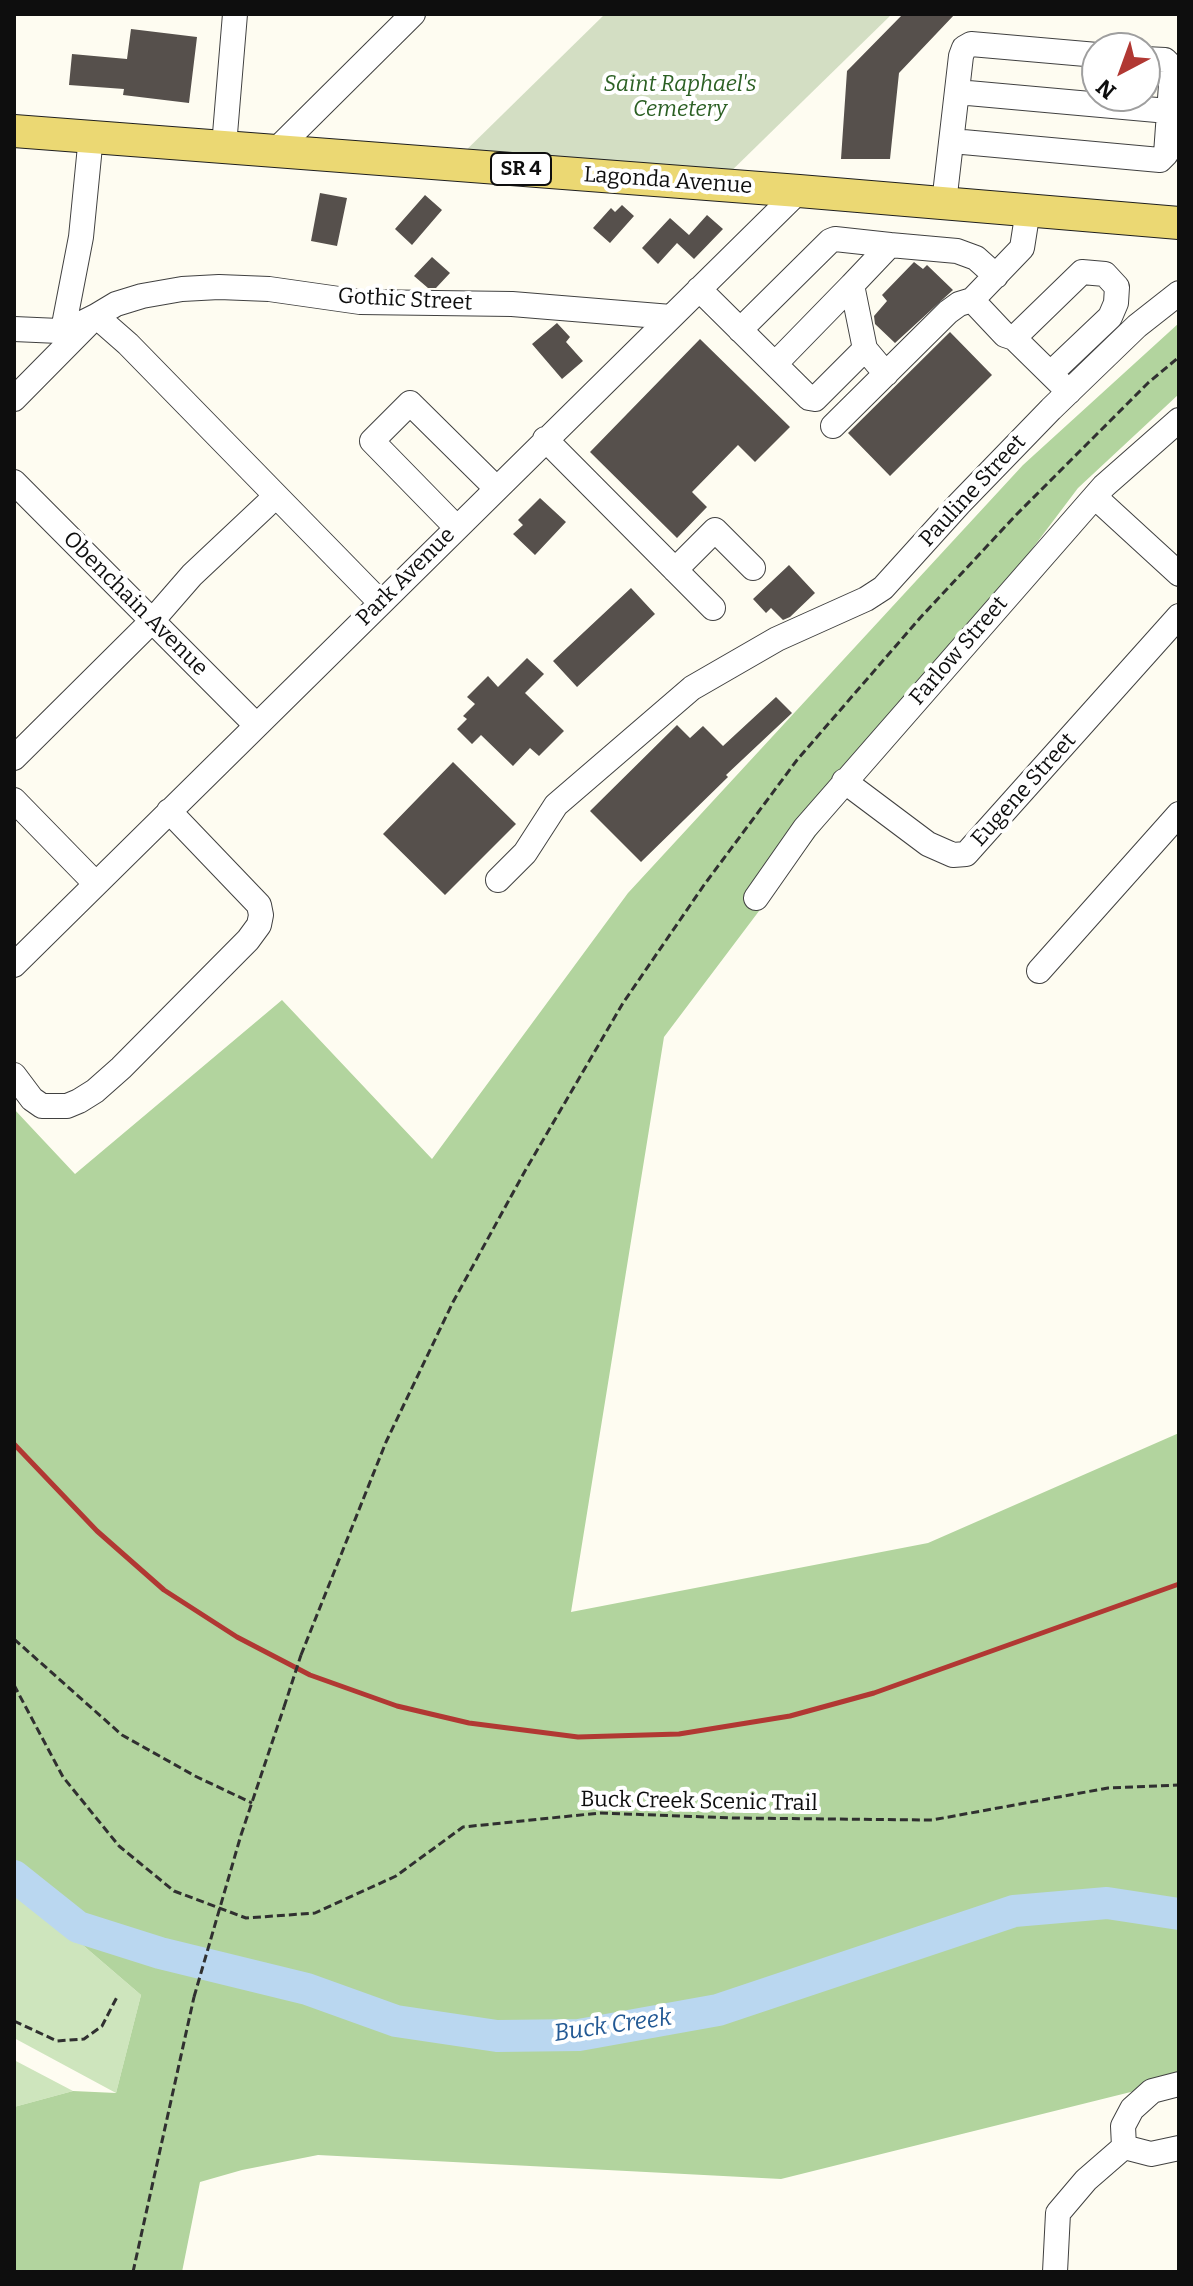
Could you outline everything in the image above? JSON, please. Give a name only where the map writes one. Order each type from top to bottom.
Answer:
[{"type":"main road","name":"Lagonda Avenue","points":[[14,131],[1179,223]]},
{"type":"street","points":[[224,146],[235,14]]},
{"type":"street","points":[[276,150],[413,14]]},
{"type":"street","points":[[944,203],[964,48],[971,44],[1081,54]]},
{"type":"street","points":[[952,141],[1160,160],[1166,154],[1174,111],[1172,71],[1170,65],[1161,60]]},
{"type":"street","points":[[957,92],[1174,111]]},
{"type":"street","points":[[63,330],[81,237],[91,136]]},
{"type":"street","name":"Park Avenue","points":[[14,965],[799,191]]},
{"type":"street","points":[[833,426],[948,312],[972,300],[1022,248],[1028,210]]},
{"type":"street","points":[[740,330],[830,241],[957,251],[976,258],[996,276]]},
{"type":"street","points":[[775,364],[890,245]]},
{"type":"street","points":[[1014,338],[1082,272],[1105,274],[1117,287],[1116,303],[1110,317],[1051,373]]},
{"type":"street","points":[[852,285],[865,349],[886,374]]},
{"type":"street","name":"Gothic Street","points":[[14,329],[63,330],[116,304],[142,296],[219,287],[269,289],[360,302],[512,304],[671,317]]},
{"type":"street","points":[[699,289],[812,399],[865,349]]},
{"type":"street","name":"Pauline Street","points":[[498,880],[525,853],[556,805],[692,688],[777,639],[866,599],[883,588],[959,504],[1069,392],[1137,326],[1179,293]]},
{"type":"street","points":[[972,300],[1005,335],[1014,338],[1069,392]]},
{"type":"street","points":[[96,316],[128,344],[380,602]]},
{"type":"street","name":"Gothic Street","points":[[14,399],[96,316]]},
{"type":"street","points":[[456,527],[372,441],[410,403],[496,488]]},
{"type":"street","name":"Farlow Street","points":[[756,898],[805,828],[844,781],[1095,497],[1179,420]]},
{"type":"street","points":[[545,439],[713,608]]},
{"type":"street","name":"Obenchain Avenue","points":[[14,482],[256,725]]},
{"type":"street","points":[[14,758],[152,621],[192,575],[276,496]]},
{"type":"street","points":[[1095,497],[1179,574]]},
{"type":"street","points":[[675,570],[715,530],[753,568]]},
{"type":"street","name":"Eugene Street","points":[[844,781],[928,844],[953,855],[966,854],[1179,616]]},
{"type":"street","points":[[14,800],[96,884]]},
{"type":"street","points":[[14,1075],[32,1099],[42,1106],[67,1106],[87,1096],[121,1068],[248,940],[259,925],[259,905],[169,811]]},
{"type":"street","points":[[1039,971],[1179,814]]},
{"type":"street","points":[[1124,2147],[1123,2126],[1132,2109],[1152,2091],[1179,2084]]},
{"type":"street","points":[[1124,2147],[1151,2154],[1179,2148]]},
{"type":"street","points":[[1055,2272],[1058,2213],[1086,2180],[1124,2147]]},
{"type":"path","points":[[133,2272],[194,1997],[241,1835],[301,1655],[386,1442],[453,1302],[623,1003],[704,885],[797,760],[920,618],[1016,515],[1148,383],[1179,357]]},
{"type":"path","points":[[14,1639],[122,1735],[195,1776],[252,1803]]},
{"type":"path","name":"Buck Creek Scenic Trail","points":[[14,1685],[63,1777],[119,1846],[174,1891],[246,1918],[315,1913],[396,1876],[463,1827],[600,1813],[932,1820],[1108,1788],[1179,1785]]},
{"type":"path","points":[[14,2021],[57,2041],[84,2039],[102,2026],[117,1997]]},
{"type":"green space","name":"Saint Raphael's Cemetery","points":[[605,14],[892,14],[718,184],[452,164]]},
{"type":"green space","points":[[1179,323],[1179,394],[1078,488],[664,1037],[571,1612],[928,1543],[1179,1433],[1179,2080],[781,2179],[318,2155],[200,2182],[182,2272],[14,2272],[14,2107],[73,2091],[116,2093],[141,1995],[14,1886],[14,1109],[75,1174],[282,1000],[432,1159],[628,893],[1023,465]]},
{"type":"green space","points":[[14,1886],[141,1995],[116,2093],[14,2038]]},
{"type":"green space","points":[[14,2060],[73,2091],[14,2107]]},
{"type":"building","points":[[903,14],[955,14],[899,73],[890,159],[841,159],[847,71]]},
{"type":"building","points":[[131,29],[197,37],[189,103],[123,95],[124,89],[69,85],[72,54],[127,59]]},
{"type":"building","points":[[320,193],[347,198],[337,246],[311,241]]},
{"type":"building","points":[[425,195],[442,210],[412,245],[395,229]]},
{"type":"building","points":[[622,205],[634,216],[610,243],[593,228],[611,208],[615,212]]},
{"type":"building","points":[[707,215],[723,229],[694,259],[677,243],[658,264],[642,248],[670,218],[689,235]]},
{"type":"building","points":[[432,257],[450,273],[436,288],[428,288],[414,276]]},
{"type":"building","points":[[914,262],[923,269],[927,265],[953,290],[895,343],[875,324],[874,316],[887,301],[882,295]]},
{"type":"building","points":[[557,323],[570,337],[566,342],[583,361],[562,379],[532,344]]},
{"type":"building","points":[[950,332],[992,375],[890,476],[848,433]]},
{"type":"building","points":[[700,339],[790,427],[755,462],[738,445],[692,492],[707,507],[677,538],[590,452]]},
{"type":"building","points":[[540,498],[566,522],[535,555],[513,534],[523,525],[518,520]]},
{"type":"building","points":[[789,565],[815,593],[783,620],[771,608],[766,613],[753,599]]},
{"type":"building","points":[[631,588],[655,614],[577,687],[553,661]]},
{"type":"building","points":[[527,658],[544,674],[525,693],[564,731],[539,756],[530,748],[513,766],[481,735],[472,744],[457,729],[467,719],[463,716],[475,704],[467,697],[488,676],[498,687]]},
{"type":"building","points":[[776,697],[792,713],[641,862],[590,811],[677,725],[690,738],[703,726],[723,746]]},
{"type":"building","points":[[453,762],[516,824],[445,895],[383,834]]},
{"type":"waterway","name":"Buck Creek","points":[[14,1876],[78,1927],[160,1953],[307,1989],[396,2021],[497,2036],[579,2035],[718,2010],[1014,1911],[1107,1903],[1179,1914]]},
{"type":"railway","points":[[14,1444],[97,1531],[164,1590],[237,1637],[310,1675],[397,1706],[469,1723],[578,1737],[679,1734],[790,1716],[874,1693],[1179,1584]]}]
